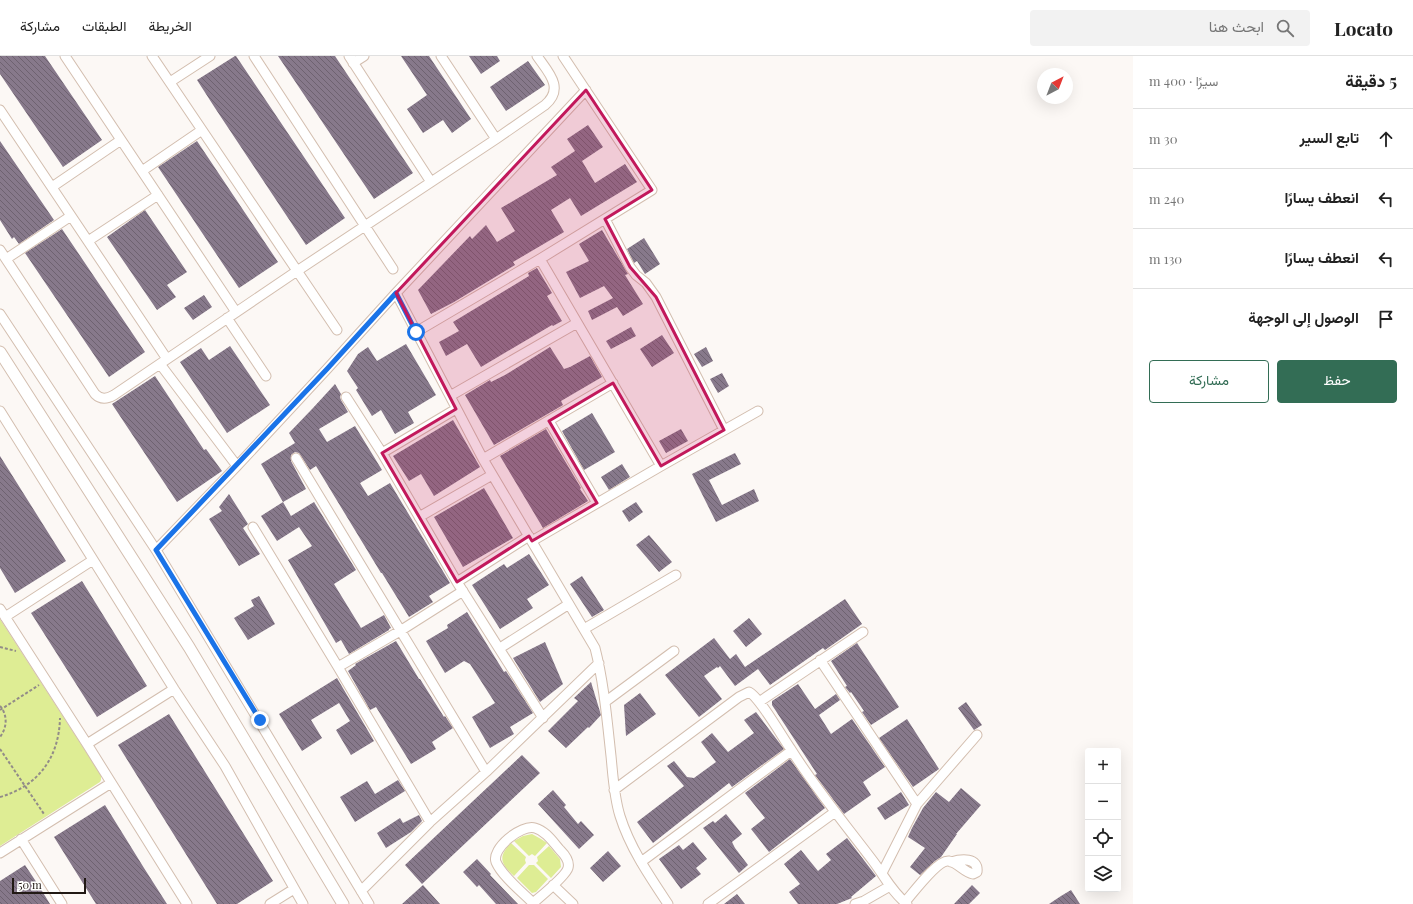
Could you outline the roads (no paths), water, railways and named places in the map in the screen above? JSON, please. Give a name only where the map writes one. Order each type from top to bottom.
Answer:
[{"type":"street","points":[[65,56],[236,312]]},
{"type":"street","points":[[152,56],[337,330]]},
{"type":"street","points":[[170,82],[210,56]]},
{"type":"street","points":[[254,56],[394,270]]},
{"type":"street","points":[[364,56],[351,60],[431,182]]},
{"type":"street","points":[[441,56],[496,139]]},
{"type":"street","points":[[0,250],[97,396],[104,399],[111,397],[296,270],[496,139],[545,105],[554,94],[554,84],[553,79],[537,56]]},
{"type":"street","points":[[416,332],[540,259],[652,190],[563,56]]},
{"type":"street","points":[[156,550],[237,466],[586,90]]},
{"type":"street","points":[[0,110],[88,241],[163,362],[237,466]]},
{"type":"street","points":[[142,171],[202,130]]},
{"type":"street","points":[[52,187],[121,140]]},
{"type":"street","points":[[88,241],[158,195]]},
{"type":"street","points":[[6,259],[71,216]]},
{"type":"street","points":[[605,219],[630,267],[636,275],[646,283],[656,297],[724,430]]},
{"type":"street","points":[[540,259],[661,466]]},
{"type":"street","points":[[396,293],[483,460],[595,648],[599,663],[605,702],[614,790],[619,815],[628,838],[641,862],[668,904]]},
{"type":"street","points":[[0,314],[156,550],[369,904]]},
{"type":"street","points":[[227,318],[266,376]]},
{"type":"street","points":[[450,396],[577,323]]},
{"type":"street","points":[[0,352],[189,647],[343,904]]},
{"type":"street","points":[[483,460],[613,383]]},
{"type":"street","points":[[346,397],[382,453],[457,582],[544,718]]},
{"type":"street","points":[[382,453],[456,409]]},
{"type":"street","points":[[0,411],[174,689],[225,766],[303,904]]},
{"type":"street","points":[[457,582],[530,539],[597,503],[758,411]]},
{"type":"street","points":[[549,421],[597,503]]},
{"type":"street","points":[[296,458],[486,772]]},
{"type":"street","points":[[419,517],[492,474]]},
{"type":"street","points":[[253,527],[430,822]]},
{"type":"street","points":[[93,560],[3,613],[88,744],[187,904]]},
{"type":"street","points":[[584,630],[676,575]]},
{"type":"street","points":[[338,667],[400,631],[463,591]]},
{"type":"street","points":[[500,648],[569,604]]},
{"type":"street","points":[[759,702],[863,632]]},
{"type":"street","points":[[605,702],[674,651]]},
{"type":"street","points":[[820,660],[917,804]]},
{"type":"street","points":[[361,890],[430,822],[544,718],[599,663]]},
{"type":"street","points":[[88,744],[174,689]]},
{"type":"street","points":[[614,790],[745,692],[749,692],[759,702],[791,751],[835,812],[882,873],[897,896],[906,903],[935,868],[944,861],[951,862]]},
{"type":"street","points":[[882,873],[917,804],[977,735]]},
{"type":"street","points":[[641,862],[791,751]]},
{"type":"street","points":[[0,853],[111,783]]},
{"type":"street","points":[[708,904],[835,812]]},
{"type":"street","points":[[530,827],[539,829],[545,833],[567,857],[569,867],[553,885],[533,903],[504,874],[496,862],[498,850],[514,834],[523,828],[530,827]]},
{"type":"street","points":[[21,839],[62,904]]},
{"type":"street","points":[[553,885],[573,904]]},
{"type":"street","points":[[855,904],[864,901],[890,886]]},
{"type":"street","points":[[270,904],[294,889]]}]
